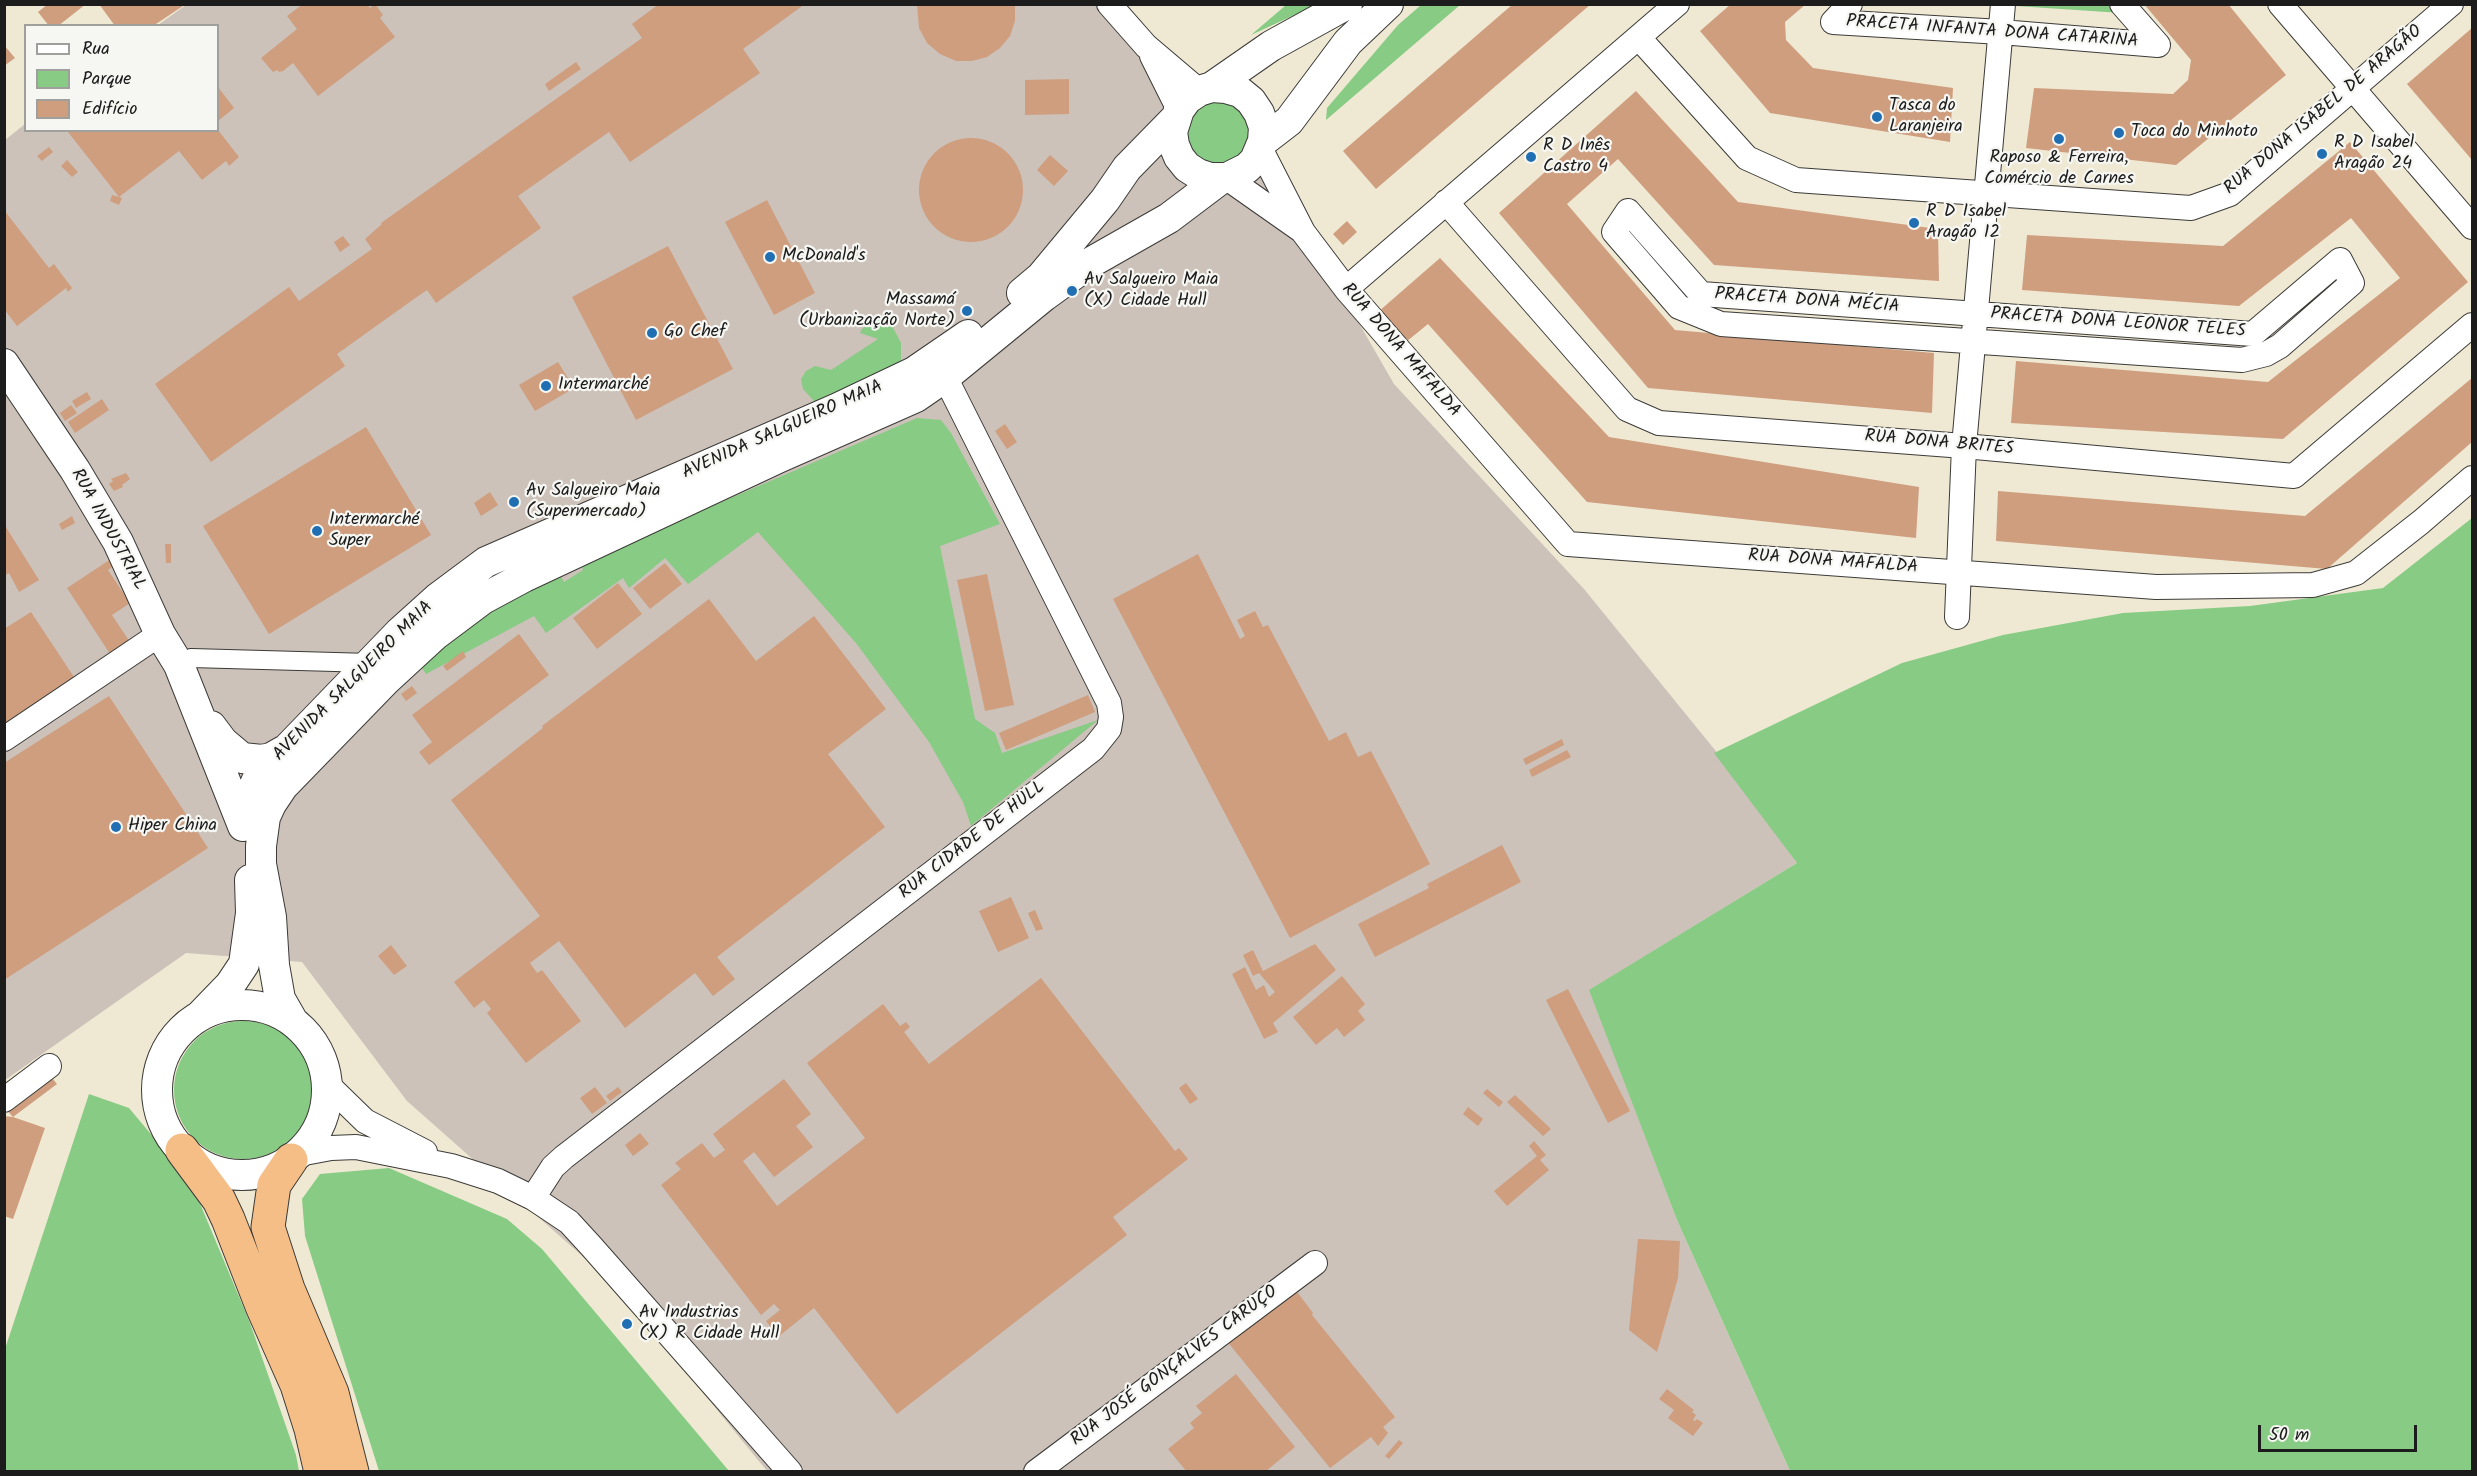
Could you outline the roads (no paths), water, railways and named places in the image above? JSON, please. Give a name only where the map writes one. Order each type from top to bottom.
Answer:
[{"type":"highway","points":[[182,1150],[219,1200],[228,1219],[262,1306],[297,1385],[312,1429],[321,1472]]},
{"type":"highway","points":[[295,1157],[274,1185],[268,1227],[288,1289],[332,1393],[352,1472]]},
{"type":"street","points":[[1109,4],[1191,102]]},
{"type":"street","name":"AVENIDA SALGUEIRO MAIA","points":[[253,828],[247,803],[257,780],[399,633],[439,597],[486,562],[836,409],[914,372],[1041,277],[1105,200],[1127,168],[1191,102],[1271,46],[1347,4]]},
{"type":"street","name":"AVENIDA SALGUEIRO MAIA","points":[[253,828],[283,786],[385,681],[435,635],[483,599],[524,577],[778,458],[916,397],[945,377],[1044,296],[1088,264],[1169,218],[1225,178],[1247,168],[1262,146],[1289,121],[1348,42],[1388,4]]},
{"type":"street","points":[[1346,289],[1677,4]]},
{"type":"street","name":"PRACETA INFANTA DONA CATARINA","points":[[1851,4],[1833,22],[2001,32],[2158,45],[2122,4]]},
{"type":"street","points":[[1958,617],[1964,446],[2003,4]]},
{"type":"street","points":[[2280,4],[2472,227]]},
{"type":"street","name":"RUA DONA ISABEL DE ARAGÃO","points":[[1639,38],[1747,158],[1796,180],[2191,208],[2230,194],[2451,4]]},
{"type":"street","points":[[1225,178],[1210,178],[1198,174],[1183,162],[1174,145],[1172,132],[1191,102],[1227,88],[1240,92],[1260,113],[1264,127],[1262,146]]},
{"type":"street","name":"RUA DONA MAFALDA","points":[[1262,146],[1303,232],[1346,289],[1568,544],[2156,587],[2313,585],[2356,573],[2472,478]]},
{"type":"street","name":"RUA DONA MAFALDA","points":[[1225,178],[1303,232]]},
{"type":"street","name":"RUA DONA BRITES","points":[[1446,202],[1627,409],[1659,423],[1964,446],[2294,476],[2472,325]]},
{"type":"street","name":"PRACETA DONA MÉCIA","points":[[1974,342],[1721,324],[1679,307],[1614,232],[1628,211],[1701,294],[1976,314]]},
{"type":"street","name":"PRACETA DONA LEONOR TELES","points":[[1974,342],[2251,359],[2280,346],[2352,283],[2340,260],[2253,334],[1976,314]]},
{"type":"street","name":"RUA INDUSTRIAL","points":[[4,364],[104,517],[132,571],[160,634],[179,664],[253,828],[271,917],[280,999],[292,1020]]},
{"type":"street","name":"RUA CIDADE DE HULL","points":[[533,1198],[553,1167],[572,1150],[1093,749],[1109,729],[1111,717],[1109,703],[945,377]]},
{"type":"street","points":[[4,740],[160,634]]},
{"type":"street","points":[[179,664],[191,658],[371,663]]},
{"type":"street","name":"RUA INDUSTRIAL","points":[[195,703],[223,742],[242,758],[262,760],[271,758],[289,748]]},
{"type":"street","name":"RUA INDUSTRIAL","points":[[200,1016],[230,986],[244,964],[251,913],[253,828]]},
{"type":"street","points":[[295,1157],[312,1139],[321,1122],[326,1104],[327,1084],[322,1060],[316,1046],[292,1020],[256,1005],[218,1008],[200,1016],[186,1026],[174,1039],[165,1054],[158,1079],[159,1105],[164,1121],[182,1150],[195,1160],[211,1168],[235,1174],[260,1173],[276,1168],[295,1157],[331,1148],[356,1147],[451,1166],[498,1181],[533,1198],[569,1222],[790,1472]]},
{"type":"street","points":[[4,1101],[49,1066]]},
{"type":"street","points":[[327,1084],[365,1122],[451,1166]]},
{"type":"street","name":"RUA JOSÉ GONÇALVES CARUÇO","points":[[1036,1472],[1315,1263]]},
{"type":"place","name":"Tasca do Laranjeira","points":[[1877,117]]},
{"type":"place","name":"Toca do Minhoto","points":[[2119,133]]},
{"type":"place","name":"Raposo & Ferreira, Comércio de Carnes","points":[[2059,139]]},
{"type":"place","name":"R D Isabel Aragão 24","points":[[2322,154]]},
{"type":"place","name":"R D Inês Castro 4","points":[[1531,157]]},
{"type":"place","name":"R D Isabel Aragão 12","points":[[1914,223]]},
{"type":"place","name":"McDonald's","points":[[770,257]]},
{"type":"place","name":"Av Salgueiro Maia (X) Cidade Hull","points":[[1072,291]]},
{"type":"place","name":"Massamá (Urbanização Norte)","points":[[967,311]]},
{"type":"place","name":"Go Chef","points":[[652,333]]},
{"type":"place","name":"Intermarché","points":[[546,386]]},
{"type":"place","name":"Av Salgueiro Maia (Supermercado)","points":[[514,502]]},
{"type":"place","name":"Intermarché Super","points":[[317,531]]},
{"type":"place","name":"Hiper China","points":[[116,827]]},
{"type":"place","name":"Av Industrias (X) R Cidade Hull","points":[[627,1324]]}]
